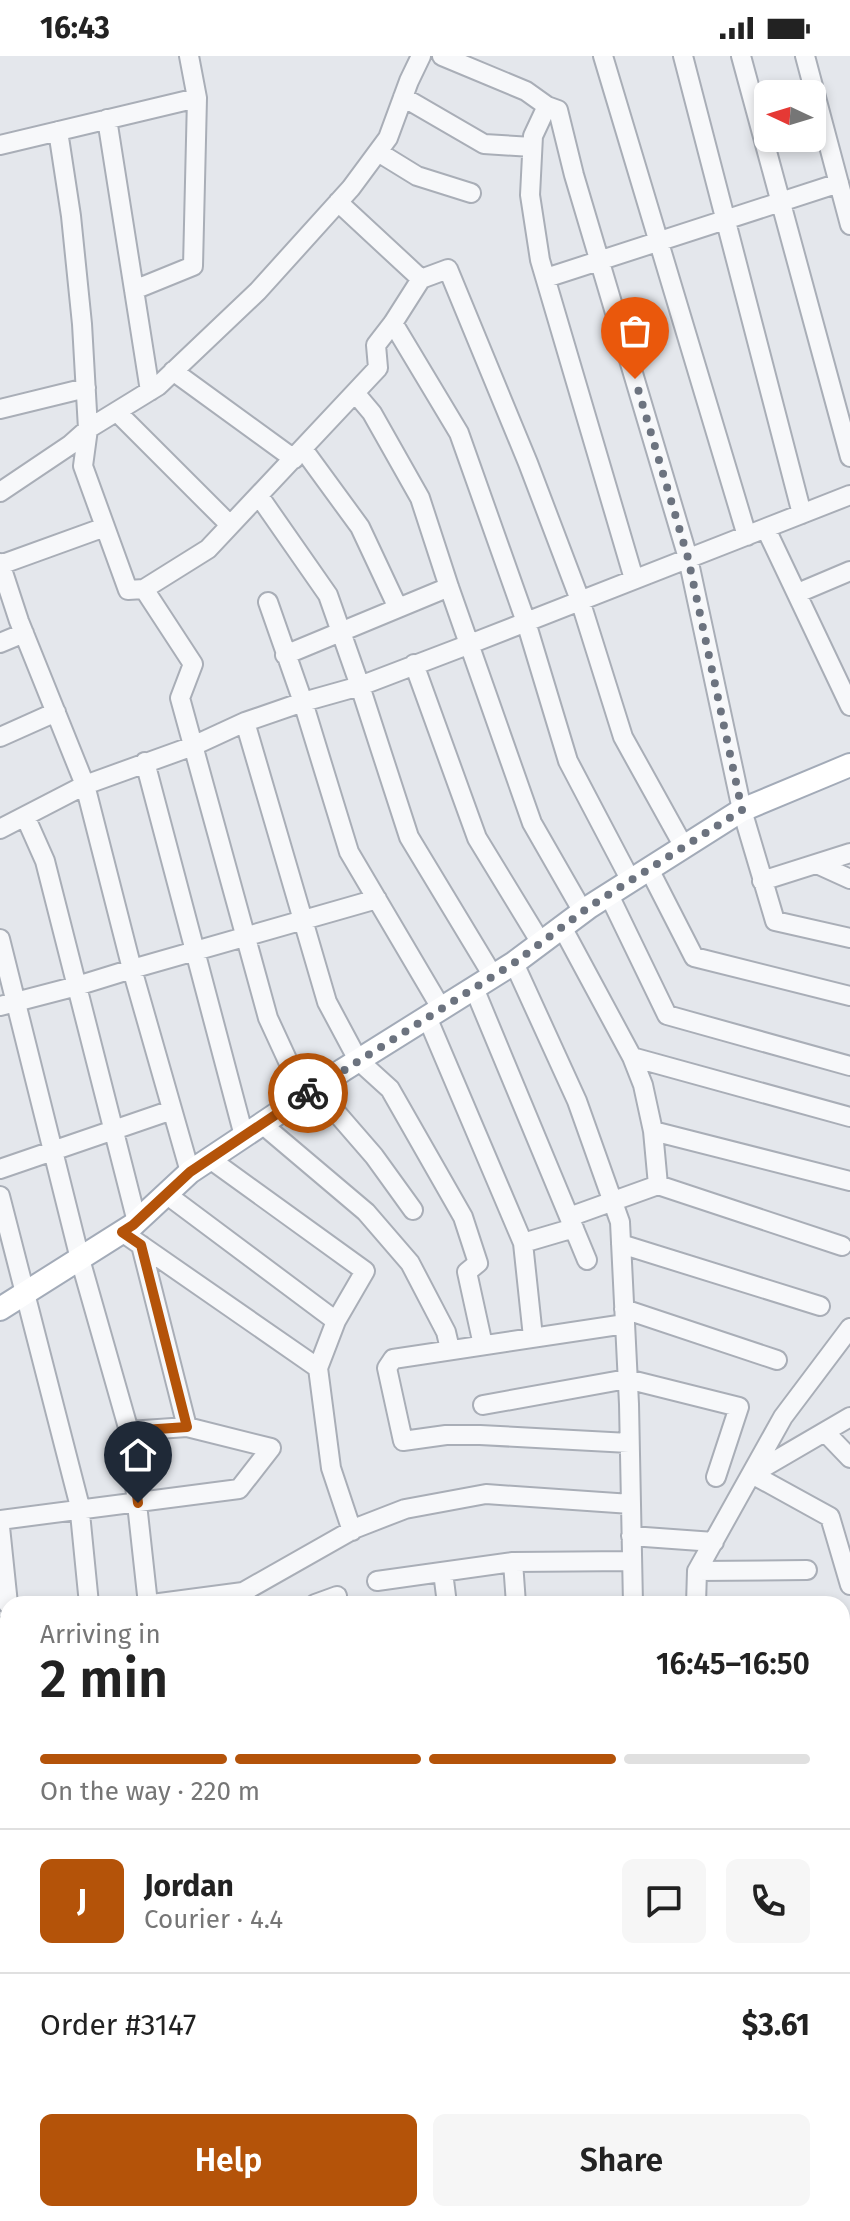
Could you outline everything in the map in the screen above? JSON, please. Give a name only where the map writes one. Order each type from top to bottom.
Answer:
[{"type":"main road","points":[[0,1309],[80,1259],[133,1233],[166,1194],[190,1172],[358,1060],[514,963],[640,875],[742,810],[850,765]]},
{"type":"street","points":[[134,290],[193,266],[197,98],[189,56]]},
{"type":"street","points":[[442,56],[526,91],[558,110],[574,175],[688,558],[742,810],[775,921],[850,938]]},
{"type":"street","points":[[603,56],[747,536]]},
{"type":"street","points":[[683,56],[802,514]]},
{"type":"street","points":[[741,56],[850,457]]},
{"type":"street","points":[[805,56],[850,225]]},
{"type":"street","points":[[0,492],[70,445],[88,429],[150,391],[258,291],[338,202],[388,138],[416,58]]},
{"type":"street","points":[[403,97],[484,144],[532,147]]},
{"type":"street","points":[[0,145],[197,98]]},
{"type":"street","points":[[547,106],[533,136],[532,147],[530,195],[540,260],[634,579]]},
{"type":"street","points":[[107,119],[150,391]]},
{"type":"street","points":[[58,131],[71,216],[82,324],[88,429],[83,466],[128,590],[144,589],[208,549],[378,368],[376,345],[421,279],[448,269],[528,463],[580,600],[623,737],[684,847]]},
{"type":"street","points":[[378,152],[417,176],[471,193]]},
{"type":"street","points":[[546,278],[839,183]]},
{"type":"street","points":[[338,202],[421,279]]},
{"type":"street","points":[[393,323],[459,433],[526,622],[568,761],[694,957],[850,996]]},
{"type":"street","points":[[173,371],[298,454],[360,527],[398,608]]},
{"type":"street","points":[[0,409],[86,388]]},
{"type":"street","points":[[356,394],[372,413],[420,498],[532,823],[583,912]]},
{"type":"street","points":[[117,412],[230,525]]},
{"type":"street","points":[[0,829],[85,785],[193,746],[245,722],[360,686],[850,495]]},
{"type":"street","points":[[259,496],[328,595],[409,837],[484,982],[587,1260]]},
{"type":"street","points":[[105,527],[0,565],[85,785],[132,969],[190,1172]]},
{"type":"street","points":[[766,529],[850,706]]},
{"type":"street","points":[[798,593],[850,571]]},
{"type":"street","points":[[285,655],[449,587]]},
{"type":"street","points":[[144,589],[193,664],[180,698],[268,1018],[310,1092],[374,1156],[413,1210]]},
{"type":"street","points":[[268,602],[303,702],[349,852],[377,899],[434,1012],[523,1243],[533,1337]]},
{"type":"street","points":[[0,643],[24,633]]},
{"type":"street","points":[[414,664],[477,838],[541,943]]},
{"type":"street","points":[[0,737],[56,712]]},
{"type":"street","points":[[245,722],[327,1002],[358,1060],[390,1089],[463,1217],[478,1263],[467,1272],[483,1345]]},
{"type":"street","points":[[145,762],[195,951],[253,1130],[366,1212],[410,1263],[446,1332],[450,1349]]},
{"type":"street","points":[[25,816],[45,861],[114,1130],[133,1233],[187,1427]]},
{"type":"street","points":[[762,881],[850,853]]},
{"type":"street","points":[[817,864],[850,879]]},
{"type":"street","points":[[609,895],[667,1015],[850,1066]]},
{"type":"street","points":[[8,1004],[377,899]]},
{"type":"street","points":[[562,927],[632,1057],[643,1085],[653,1131],[658,1185]]},
{"type":"street","points":[[0,939],[8,1004],[53,1152],[129,1431],[149,1596]]},
{"type":"street","points":[[514,963],[577,1101],[620,1222],[633,1596]]},
{"type":"street","points":[[632,1057],[850,1117]]},
{"type":"street","points":[[0,1169],[172,1110]]},
{"type":"street","points":[[653,1131],[850,1181]]},
{"type":"street","points":[[210,1159],[365,1271],[336,1321],[318,1368],[331,1468],[352,1531]]},
{"type":"street","points":[[523,1243],[658,1185],[842,1246]]},
{"type":"street","points":[[166,1194],[336,1321]]},
{"type":"street","points":[[0,1196],[79,1510],[88,1596]]},
{"type":"street","points":[[133,1233],[318,1368]]},
{"type":"street","points":[[621,1244],[820,1306]]},
{"type":"street","points":[[629,1443],[480,1435],[446,1435],[403,1441],[387,1368],[393,1359],[533,1337],[625,1316],[777,1360]]},
{"type":"street","points":[[696,1596],[697,1571],[783,1417],[850,1328]]},
{"type":"street","points":[[483,1405],[627,1379],[739,1407],[716,1477]]},
{"type":"street","points":[[752,1474],[850,1417]]},
{"type":"street","points":[[0,1520],[239,1489],[271,1448],[187,1427],[129,1431]]},
{"type":"street","points":[[825,1432],[850,1458]]},
{"type":"street","points":[[752,1474],[830,1517],[850,1584]]},
{"type":"street","points":[[212,1596],[243,1592],[352,1531],[405,1509],[486,1494],[631,1504]]},
{"type":"street","points":[[0,1527],[7,1596]]},
{"type":"street","points":[[631,1536],[714,1542]]},
{"type":"street","points":[[377,1581],[513,1562],[632,1561]]},
{"type":"street","points":[[513,1562],[515,1596]]},
{"type":"street","points":[[697,1571],[807,1570]]},
{"type":"street","points":[[443,1572],[446,1596]]},
{"type":"way so far","points":[[308,1093],[514,963],[589,907],[742,810],[688,558],[635,379]]},
{"type":"route","points":[[138,1503],[129,1431],[187,1427],[141,1245],[122,1232],[190,1172],[308,1093]]}]
